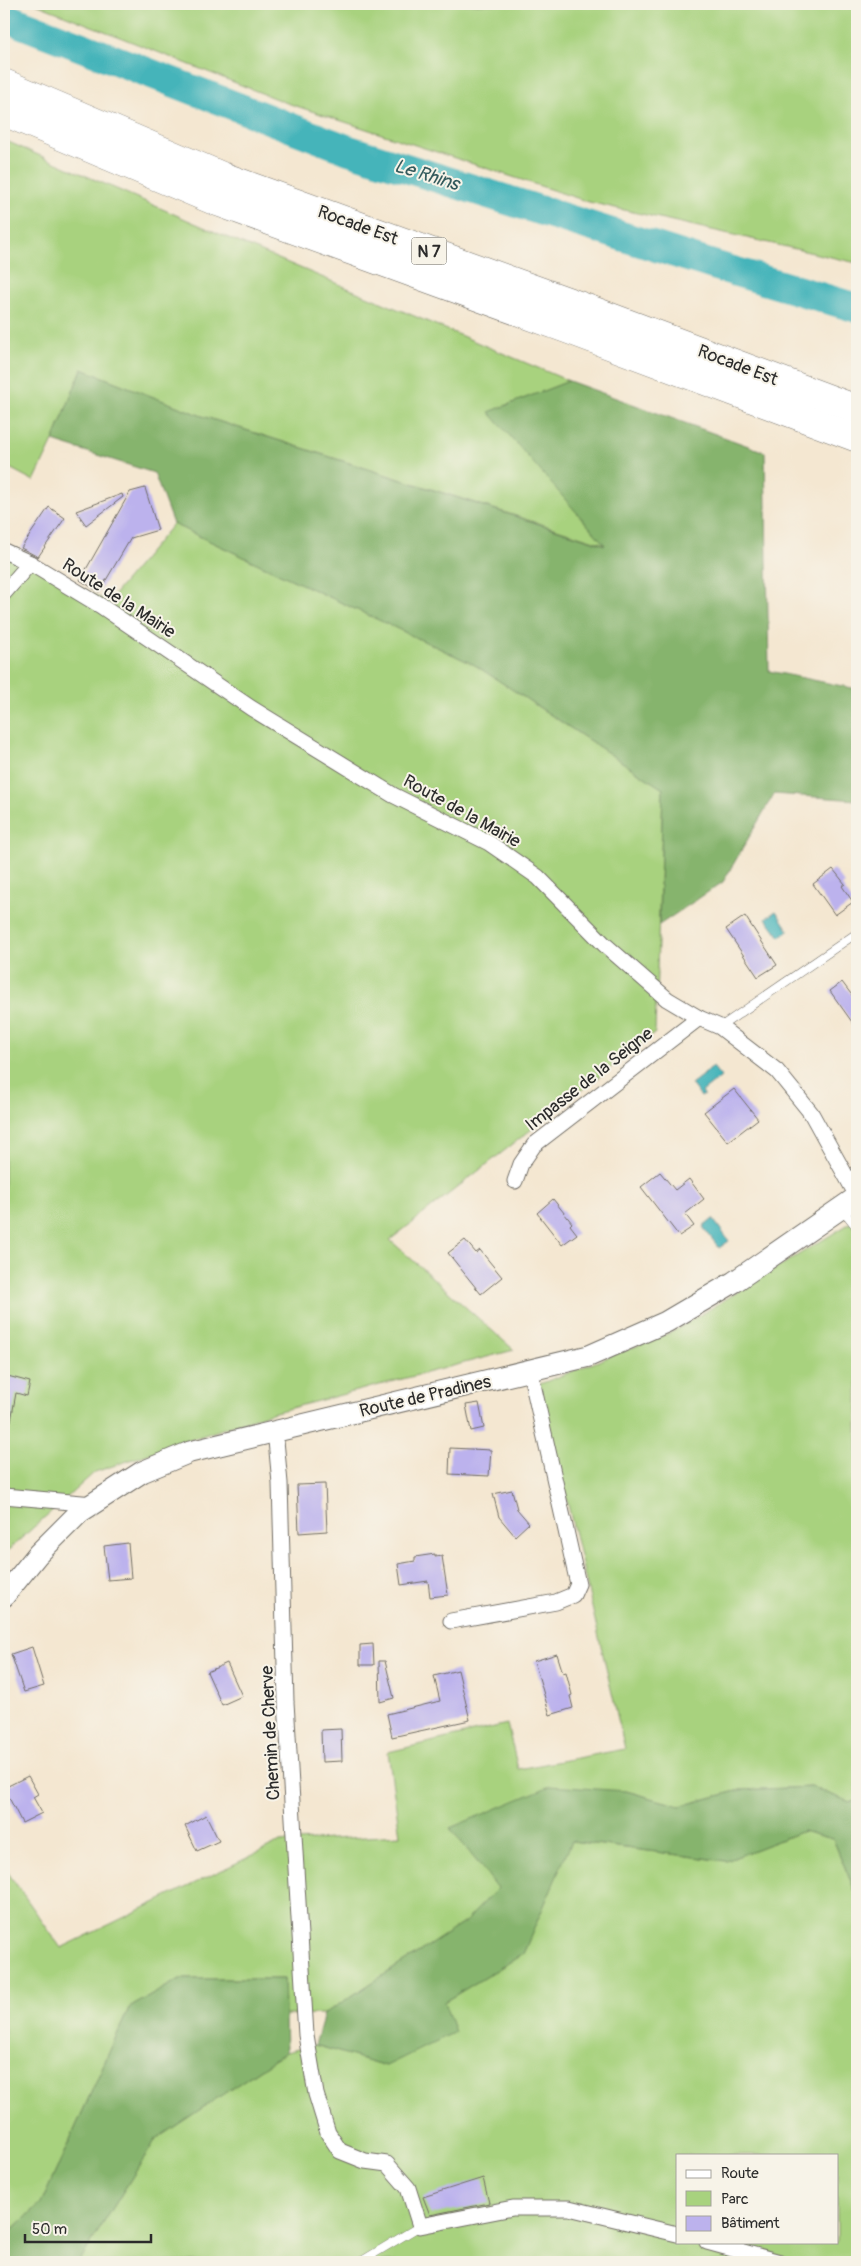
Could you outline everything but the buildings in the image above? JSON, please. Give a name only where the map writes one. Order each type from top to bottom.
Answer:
[{"type":"highway","name":"Rocade Est","points":[[4,83],[222,176],[581,306],[857,409]]},
{"type":"highway","name":"Rocade Est","points":[[4,112],[212,200],[569,330],[857,438]]},
{"type":"street","name":"Route de la Mairie","points":[[4,551],[30,563],[101,606],[251,708],[393,795],[490,843],[538,877],[604,944],[667,999],[699,1018],[720,1027],[777,1071],[811,1113],[852,1200]]},
{"type":"street","points":[[4,593],[30,563]]},
{"type":"street","name":"Impasse de la Seigne","points":[[515,1181],[521,1164],[534,1145],[699,1018]]},
{"type":"street","name":"Route de Pradines","points":[[4,1596],[38,1554],[80,1512],[142,1472],[190,1452],[275,1430],[589,1356],[666,1322],[734,1282],[852,1200]]},
{"type":"street","points":[[451,1622],[556,1602],[573,1595],[578,1584],[530,1371]]},
{"type":"street","name":"Chemin de Cherve","points":[[275,1430],[280,1483],[286,1702],[306,2035],[316,2094],[328,2133],[340,2151],[365,2161],[387,2164],[408,2188],[420,2226]]},
{"type":"street","points":[[4,1496],[92,1504]]},
{"type":"street","points":[[420,2226],[513,2208],[569,2208],[676,2234]]},
{"type":"street","points":[[714,2244],[780,2262]]},
{"type":"lane","points":[[720,1027],[857,933]]},
{"type":"lane","points":[[852,1200],[857,1228]]},
{"type":"lane","points":[[360,2262],[420,2226]]},
{"type":"green space","points":[[36,4],[857,4],[857,263],[589,202],[284,102]]},
{"type":"green space","points":[[4,140],[238,242],[569,381],[490,412],[607,545],[202,416],[82,369],[53,441],[34,481],[4,465]]},
{"type":"green space","points":[[82,369],[202,416],[605,545],[489,412],[569,381],[765,452],[769,671],[857,689],[857,800],[774,794],[723,882],[659,925],[663,789],[475,665],[173,524],[154,473],[53,441]]},
{"type":"green space","points":[[173,524],[475,665],[663,789],[655,1033],[390,1240],[514,1350],[264,1415],[95,1472],[4,1554],[4,547],[108,602]]},
{"type":"green space","points":[[857,1219],[857,1801],[850,1802],[812,1787],[740,1790],[680,1806],[626,1791],[450,1828],[499,1888],[465,1922],[324,2014],[285,2015],[284,1979],[180,1979],[129,2008],[42,2202],[4,2238],[4,1867],[61,1948],[280,1842],[400,1835],[388,1752],[507,1724],[518,1769],[625,1749],[540,1384],[672,1332]]},
{"type":"green space","points":[[550,1786],[626,1791],[680,1806],[740,1790],[812,1787],[850,1802],[857,1801],[857,1896],[833,1839],[803,1831],[726,1861],[572,1841],[523,1954],[444,2002],[455,2032],[386,2066],[315,2045],[324,2014],[465,1922],[498,1888],[450,1828]]},
{"type":"green space","points":[[803,1831],[833,1839],[857,1896],[857,2262],[79,2262],[156,2139],[286,2052],[315,2045],[386,2066],[444,2002],[523,1954],[571,1841],[726,1861]]},
{"type":"green space","points":[[180,1979],[284,1979],[286,2052],[156,2139],[79,2262],[4,2262],[4,2238],[42,2202],[129,2008]]},
{"type":"water","points":[[776,911],[789,931],[780,937],[766,918]]},
{"type":"water","points":[[713,1067],[721,1077],[702,1092],[704,1095],[701,1097],[691,1084]]},
{"type":"water","points":[[713,1219],[729,1241],[719,1248],[703,1227]]},
{"type":"waterway","name":"Le Rhins","points":[[4,17],[349,150],[713,265],[857,308]]}]
